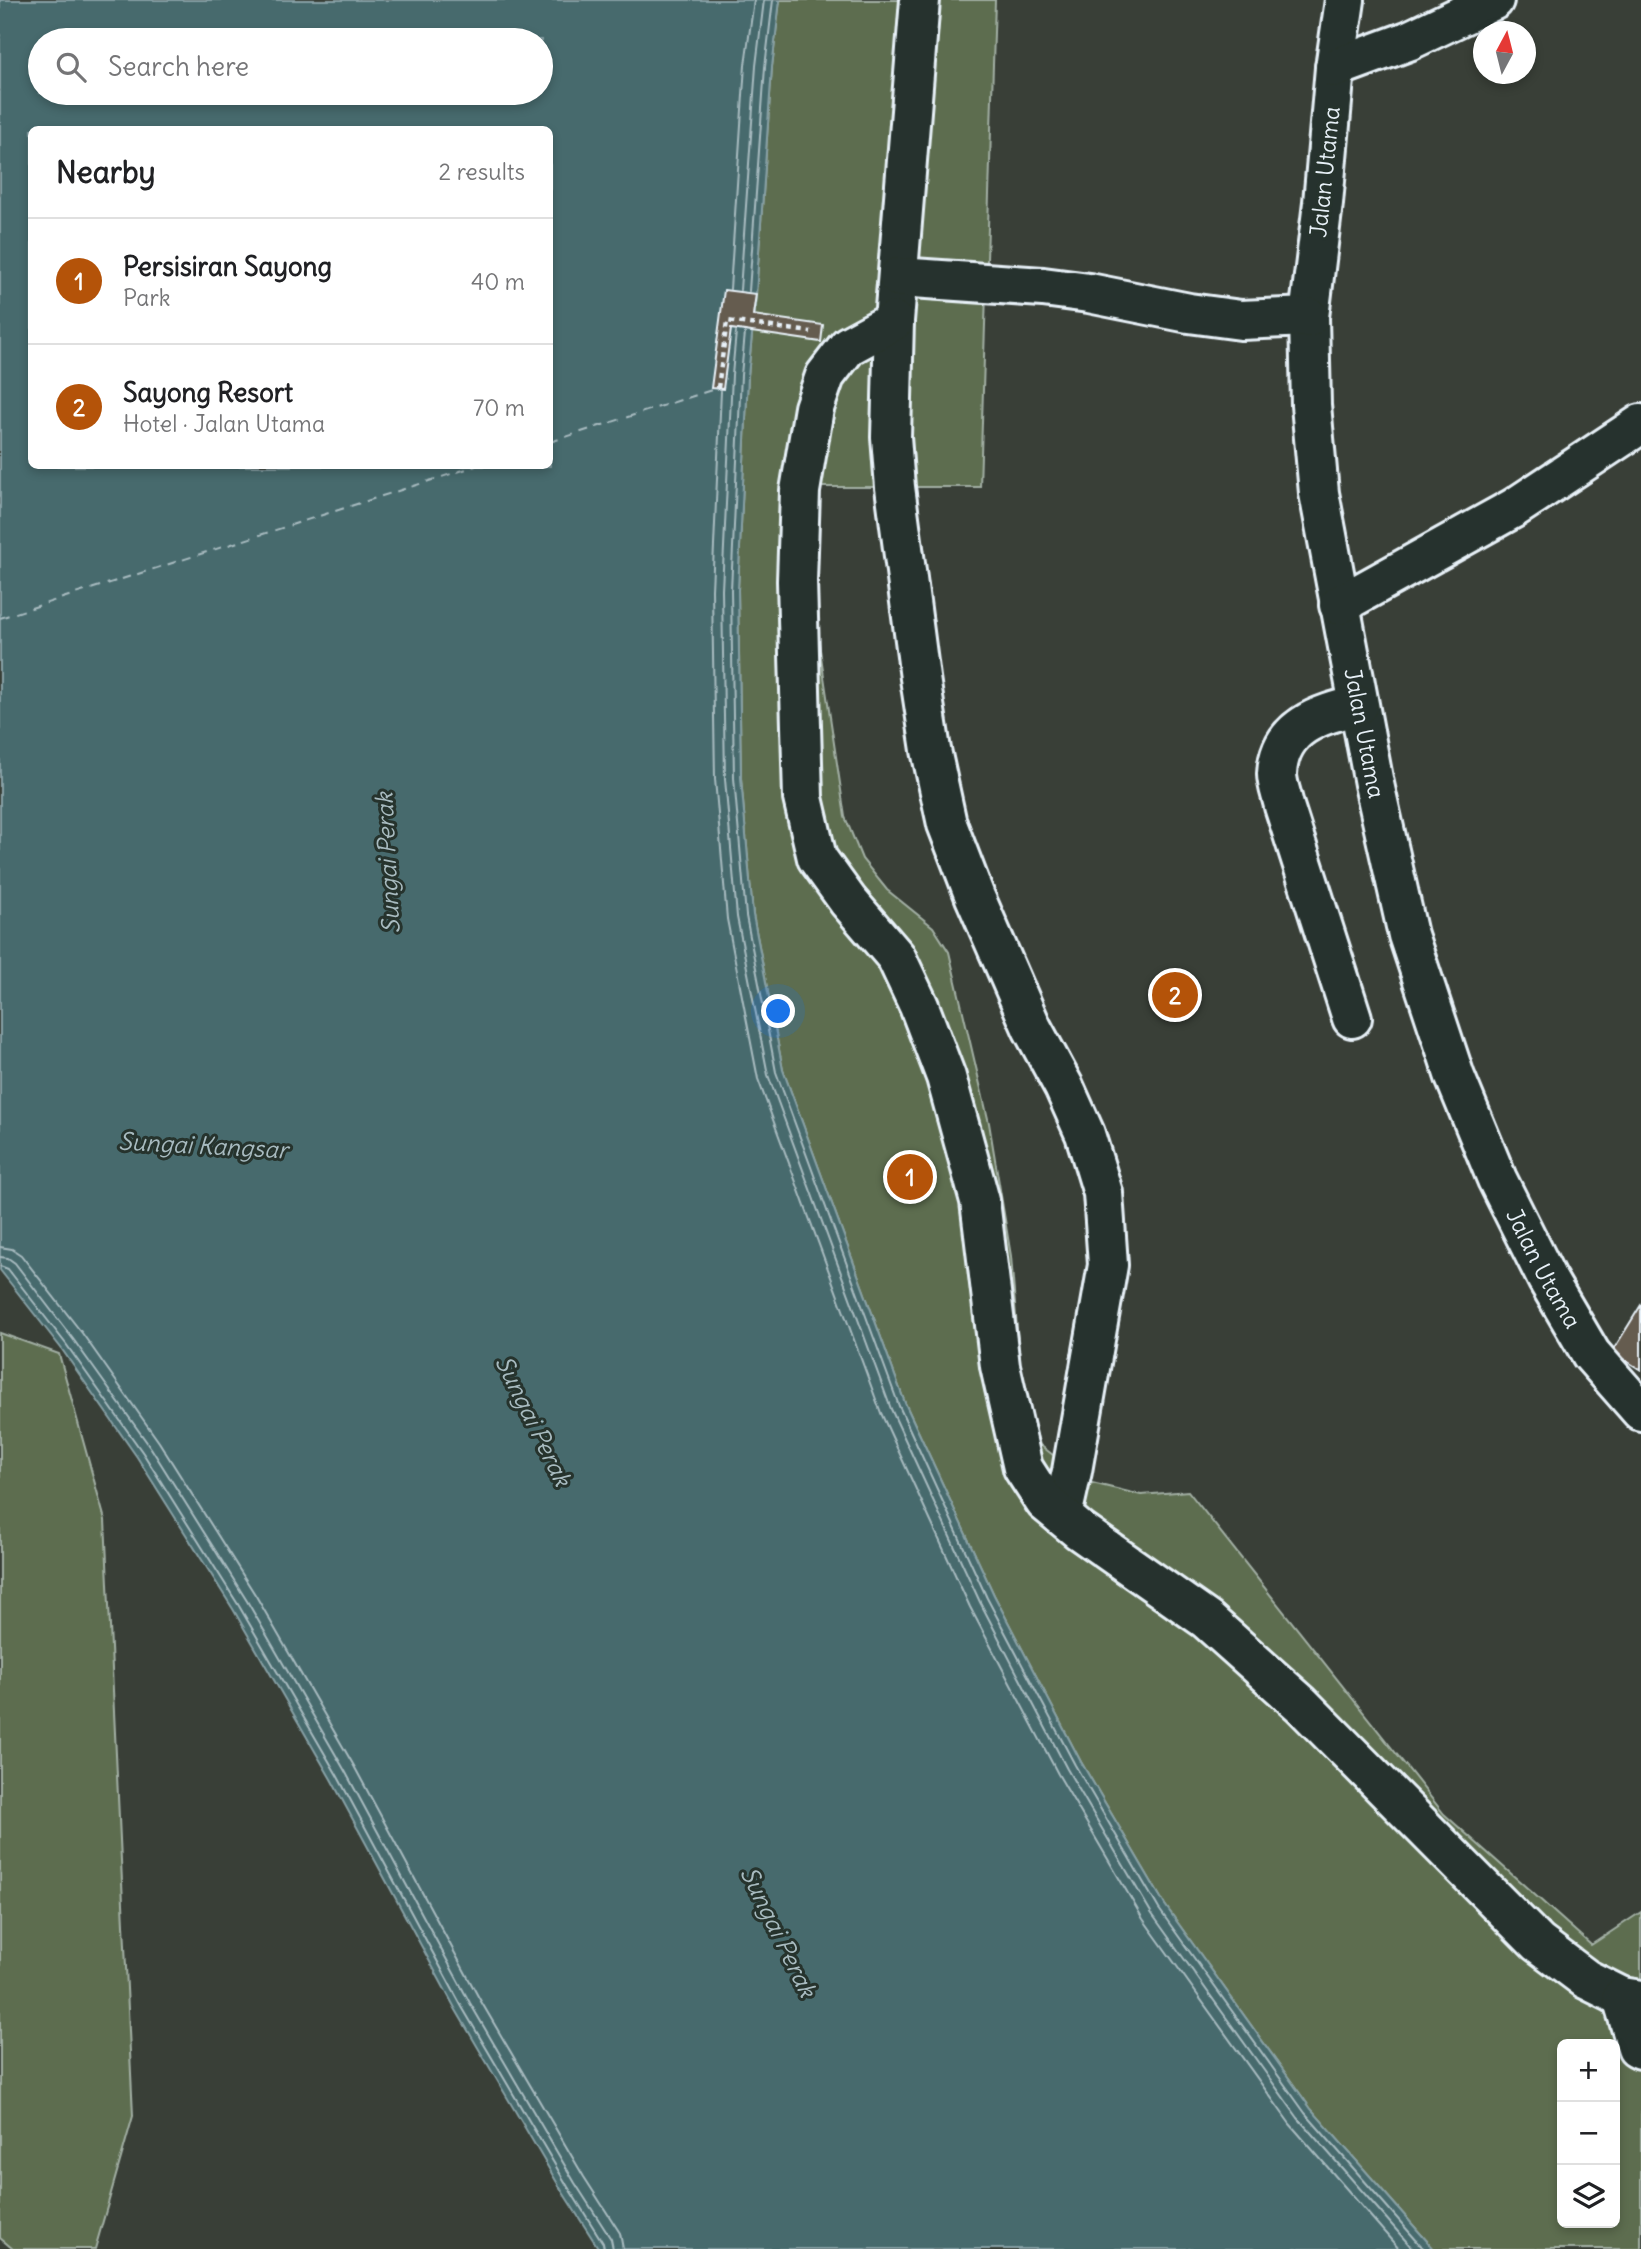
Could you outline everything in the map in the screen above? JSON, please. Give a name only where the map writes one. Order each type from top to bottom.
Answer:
[{"type":"street","points":[[920,0],[894,321],[891,437],[906,589],[919,678],[947,824],[975,897],[1032,1028],[1064,1087],[1085,1134],[1103,1193],[1108,1265],[1062,1516]]},
{"type":"street","name":"Jalan Utama","points":[[1345,0],[1335,68],[1309,317],[1311,405],[1317,468],[1358,705],[1408,934],[1461,1090],[1497,1179],[1547,1279],[1591,1354],[1641,1411]]},
{"type":"street","points":[[1335,68],[1408,41],[1494,0]]},
{"type":"street","points":[[898,277],[1043,287],[1241,320],[1309,317]]},
{"type":"street","points":[[894,321],[848,346],[825,376],[814,408],[800,491],[797,581],[803,798],[817,858],[848,901],[896,957],[919,1006],[946,1077],[981,1201],[1000,1366],[1023,1468],[1045,1502],[1080,1531],[1206,1620],[1301,1704],[1538,1943],[1586,1979],[1631,1998],[1637,2047],[1641,2049]]},
{"type":"street","points":[[1339,605],[1514,508],[1641,424]]},
{"type":"street","points":[[1352,1018],[1284,806],[1277,776],[1281,749],[1295,732],[1312,720],[1358,705]]},
{"type":"path","points":[[718,388],[727,320],[822,334]]},
{"type":"green space","points":[[780,0],[995,0],[980,487],[820,487],[816,623],[845,817],[862,859],[887,890],[933,927],[949,952],[989,1123],[1011,1256],[1022,1390],[1040,1445],[1088,1482],[1141,1495],[1188,1491],[1444,1814],[1591,1945],[1641,1912],[1641,2249],[1434,2249],[1311,2109],[1165,1905],[1081,1762],[994,1595],[905,1403],[783,1070],[753,915],[741,778],[738,590],[748,376],[772,67]]},
{"type":"green space","points":[[0,1333],[59,1354],[105,1520],[133,2116],[95,2249],[13,2249],[0,2238]]},
{"type":"water","points":[[0,0],[780,0],[772,67],[748,376],[738,590],[741,778],[753,915],[783,1070],[905,1403],[994,1595],[1081,1762],[1165,1905],[1311,2109],[1434,2249],[599,2249],[456,2010],[331,1779],[233,1609],[137,1457],[61,1348],[0,1270]]},
{"type":"building","points":[[724,290],[756,294],[753,315],[823,325],[821,342],[731,329],[723,389],[711,388]]},
{"type":"building","points":[[1641,1305],[1641,1370],[1612,1352]]},
{"type":"ferry route","points":[[553,441],[718,388]]},
{"type":"ferry route","points":[[0,618],[467,469]]},
{"type":"place","name":"Sayong Resort","points":[[1175,995]]},
{"type":"place","name":"Persisiran Sayong","points":[[910,1177]]},
{"type":"water label","name":"Sungai Perak","points":[[388,863]]},
{"type":"water label","name":"Sungai Kangsar","points":[[203,1146]]},
{"type":"water label","name":"Sungai Perak","points":[[533,1421]]},
{"type":"water label","name":"Sungai Perak","points":[[778,1932]]}]
